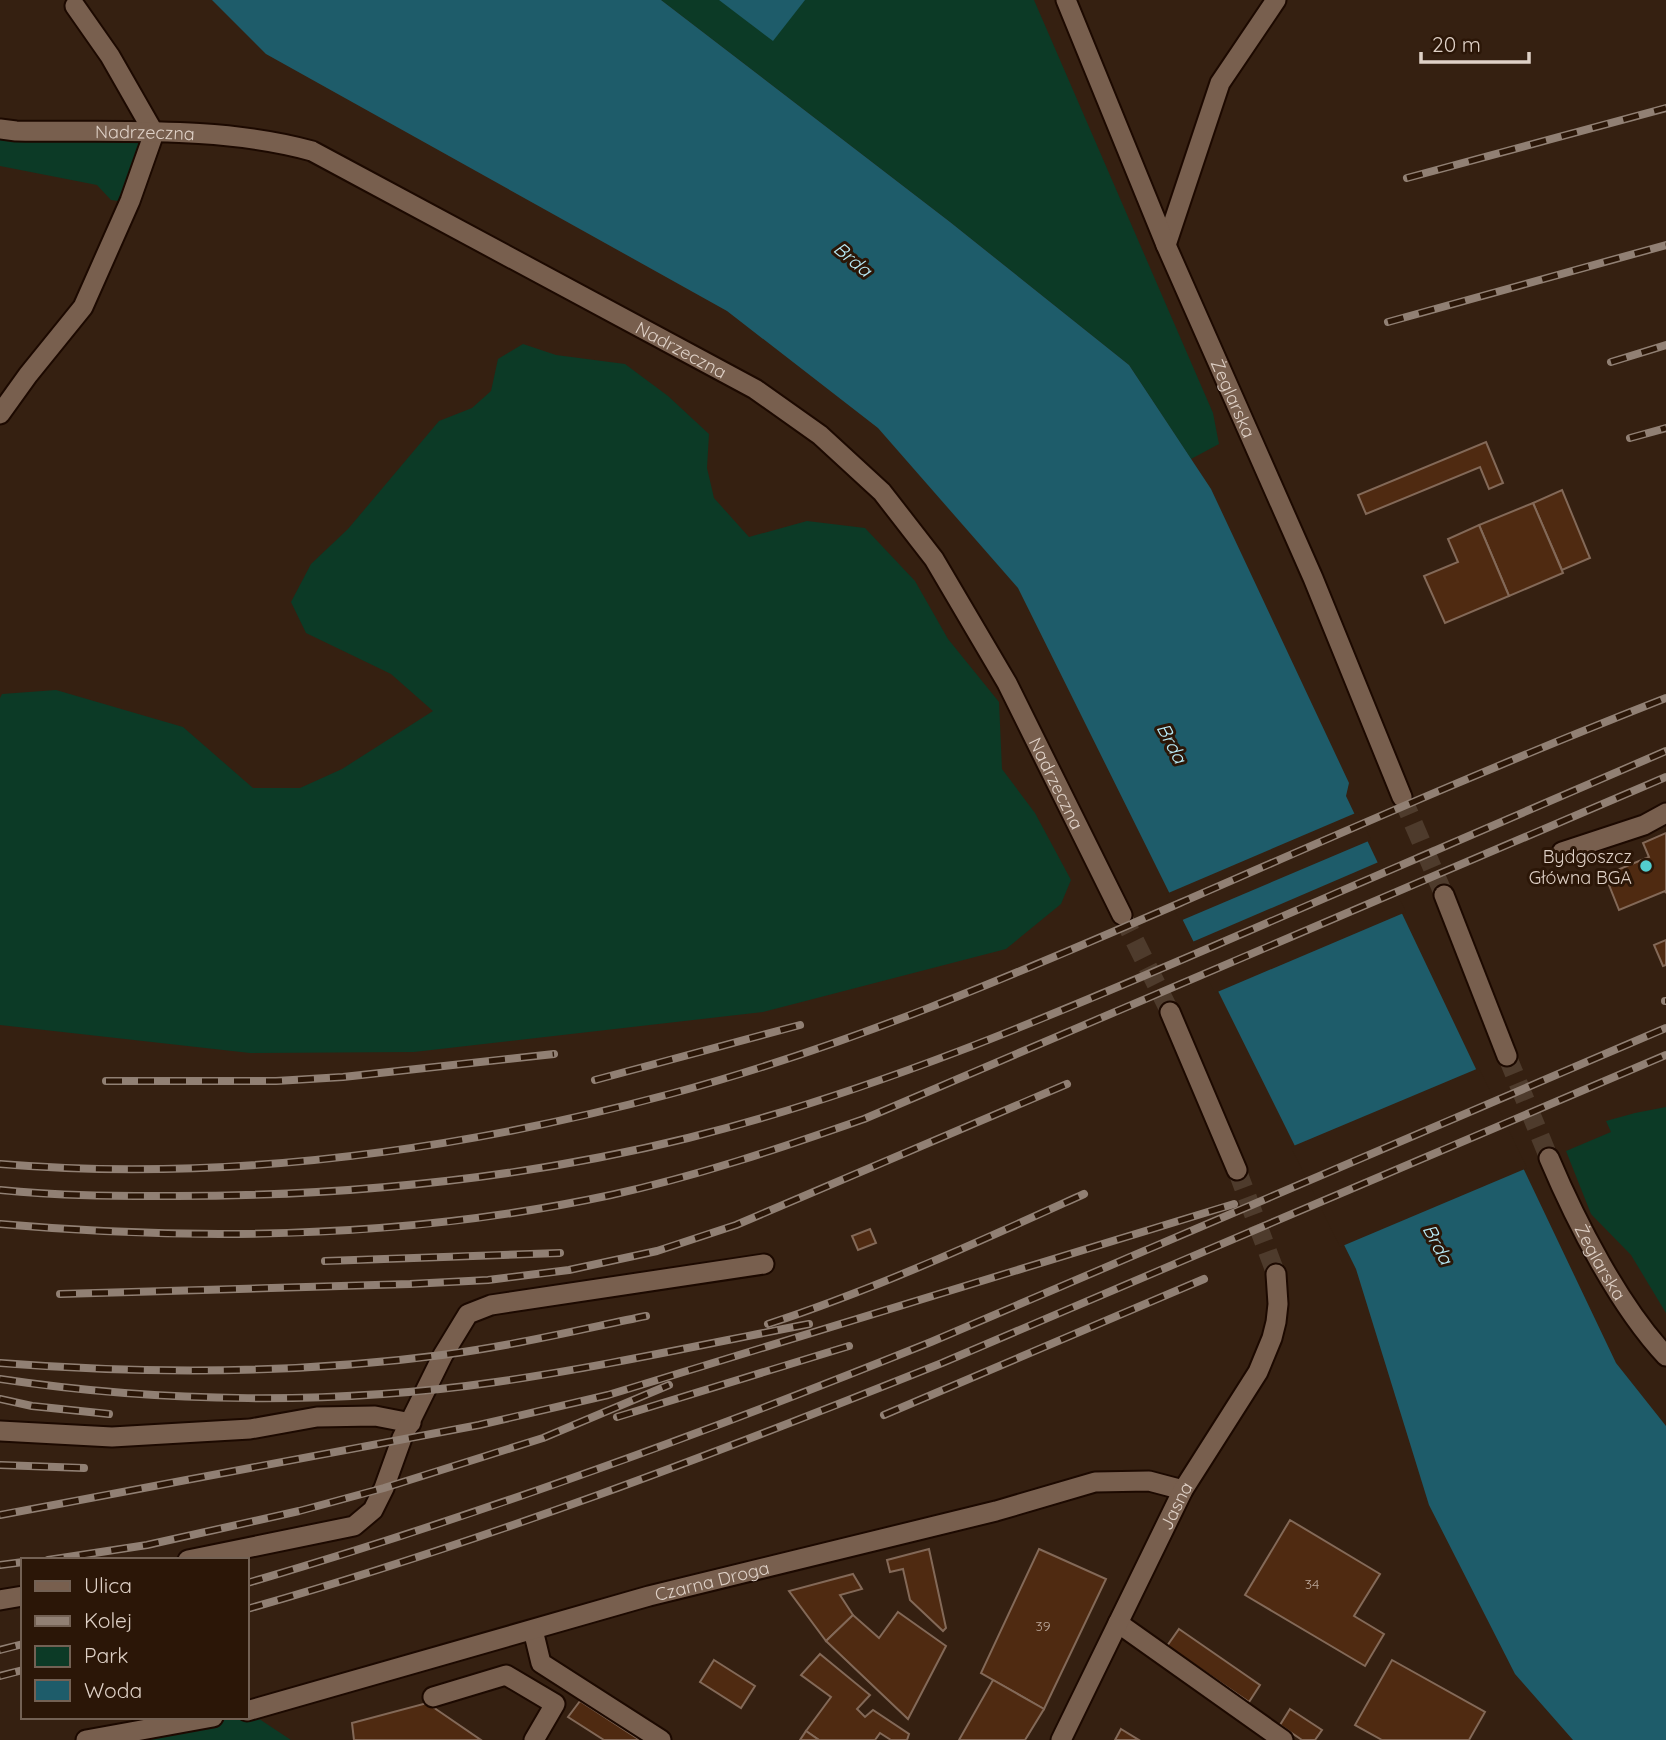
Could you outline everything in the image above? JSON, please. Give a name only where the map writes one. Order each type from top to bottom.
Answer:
[{"type":"street","name":"Żeglarska","points":[[1066,0],[1166,245],[1314,578],[1402,796]]},
{"type":"street","points":[[1166,245],[1220,83],[1276,0]]},
{"type":"street","points":[[0,414],[83,307],[130,201],[154,133],[110,56],[75,6]]},
{"type":"street","name":"Nadrzeczna","points":[[0,129],[259,139],[312,151],[755,389],[820,435],[882,492],[934,559],[1007,683],[1122,915]]},
{"type":"street","points":[[1562,852],[1644,825],[1666,813]]},
{"type":"street","points":[[1444,895],[1507,1056]]},
{"type":"street","points":[[1170,1012],[1237,1170]]},
{"type":"street","name":"Żeglarska","points":[[1549,1158],[1610,1280],[1666,1356]]},
{"type":"street","points":[[198,1558],[354,1526],[373,1510],[430,1378],[468,1314],[491,1305],[764,1264]]},
{"type":"street","name":"Jasna","points":[[1061,1740],[1183,1490],[1258,1372],[1276,1322],[1276,1273]]},
{"type":"street","points":[[0,1432],[112,1437],[250,1429],[317,1417],[375,1416],[411,1423]]},
{"type":"street","name":"Czarna Droga","points":[[248,1711],[649,1596],[996,1511],[1094,1482],[1149,1481],[1183,1490]]},
{"type":"street","points":[[0,1600],[21,1596]]},
{"type":"street","points":[[1118,1623],[1283,1740]]},
{"type":"street","points":[[533,1630],[541,1663],[661,1740]]},
{"type":"street","points":[[433,1697],[506,1675],[555,1704],[534,1740]]},
{"type":"street","points":[[86,1740],[202,1719]]},
{"type":"green space","points":[[661,0],[1034,0],[1213,413],[1219,444],[1191,459],[1129,365],[950,222]]},
{"type":"green space","points":[[0,126],[151,130],[125,202],[111,200],[97,185],[0,166]]},
{"type":"green space","points":[[523,344],[556,355],[625,364],[668,396],[709,434],[707,468],[714,498],[749,537],[807,521],[865,528],[915,581],[948,639],[999,702],[1002,769],[1035,813],[1071,880],[1061,904],[1006,949],[763,1012],[414,1052],[250,1053],[0,1025],[2,694],[56,690],[183,727],[253,788],[300,788],[342,769],[433,711],[391,674],[306,633],[291,602],[311,564],[348,529],[439,421],[472,408],[491,391],[498,359]]},
{"type":"green space","points":[[1666,1107],[1666,1313],[1631,1255],[1591,1214],[1566,1151],[1611,1132],[1606,1121]]},
{"type":"green space","points":[[248,1712],[291,1740],[86,1740],[202,1719],[248,1719]]},
{"type":"water","name":"Brda","points":[[212,0],[661,0],[950,222],[1129,365],[1211,489],[1349,783],[1346,796],[1616,1363],[1666,1426],[1666,1740],[1573,1740],[1515,1674],[1429,1505],[1356,1269],[1018,588],[878,428],[727,311],[266,54]]},
{"type":"water","points":[[719,0],[805,0],[773,41]]},
{"type":"pier","points":[[1358,812],[1371,840],[1180,921],[1166,894]]},
{"type":"pier","points":[[1381,861],[1406,912],[1215,993],[1190,943]]},
{"type":"pier","points":[[1479,1068],[1527,1168],[1340,1247],[1291,1147]]},
{"type":"building","points":[[1486,442],[1503,483],[1489,489],[1480,467],[1366,514],[1358,495]]},
{"type":"building","points":[[1562,490],[1590,558],[1562,570],[1533,503]]},
{"type":"building","points":[[1533,503],[1563,573],[1509,596],[1479,525]]},
{"type":"building","points":[[1479,525],[1509,596],[1445,623],[1424,576],[1458,562],[1448,539]]},
{"type":"building","name":"Bydgoszcz Główna BGA","points":[[1666,833],[1666,893],[1665,891],[1619,910],[1605,875],[1649,857],[1643,843]]},
{"type":"building","points":[[1666,940],[1666,965],[1663,966],[1654,945]]},
{"type":"building","points":[[870,1229],[876,1243],[858,1250],[852,1236]]},
{"type":"building","points":[[1290,1520],[1380,1574],[1354,1616],[1384,1634],[1365,1666],[1245,1595]]},
{"type":"building","points":[[929,1549],[946,1628],[943,1631],[910,1600],[903,1569],[890,1572],[887,1560]]},
{"type":"building","points":[[1039,1549],[1106,1579],[1044,1709],[981,1673]]},
{"type":"building","points":[[853,1574],[862,1589],[840,1595],[853,1615],[826,1641],[789,1591]]},
{"type":"building","points":[[898,1612],[946,1646],[908,1719],[826,1641],[853,1615],[879,1638]]},
{"type":"building","points":[[1179,1629],[1260,1685],[1249,1702],[1167,1646]]},
{"type":"building","points":[[820,1654],[870,1695],[857,1709],[865,1717],[873,1710],[909,1734],[907,1740],[891,1740],[880,1733],[875,1740],[819,1740],[806,1731],[831,1697],[801,1675]]},
{"type":"building","points":[[714,1660],[755,1686],[741,1708],[700,1682]]},
{"type":"building","points":[[1392,1660],[1485,1712],[1469,1740],[1382,1740],[1355,1725]]},
{"type":"building","points":[[993,1680],[1044,1709],[1025,1740],[959,1740]]},
{"type":"building","points":[[580,1701],[640,1740],[604,1740],[568,1717]]},
{"type":"building","points":[[427,1703],[481,1740],[354,1740],[352,1723]]},
{"type":"building","points":[[1290,1709],[1322,1730],[1315,1740],[1302,1740],[1280,1725]]},
{"type":"building","points":[[1121,1729],[1139,1740],[1115,1740]]},
{"type":"building","points":[[806,1731],[819,1740],[800,1740]]},
{"type":"tunnel","points":[[1402,797],[1444,895]]},
{"type":"tunnel","points":[[1122,915],[1170,1012]]},
{"type":"tunnel","points":[[1507,1056],[1549,1158]]},
{"type":"tunnel","points":[[1237,1170],[1276,1274]]},
{"type":"railway","points":[[1407,178],[1666,108]]},
{"type":"railway","points":[[1388,322],[1666,245]]},
{"type":"railway","points":[[1611,362],[1666,345]]},
{"type":"railway","points":[[1630,438],[1666,428]]},
{"type":"railway","points":[[0,1164],[84,1169],[169,1169],[338,1158],[505,1132],[670,1094],[801,1054],[929,1008],[1666,698]]},
{"type":"railway","points":[[0,1190],[109,1196],[305,1193],[498,1174],[688,1138],[825,1099],[1026,1025],[1666,751]]},
{"type":"railway","points":[[0,1224],[77,1230],[230,1234],[383,1228],[535,1209],[611,1195],[675,1179],[864,1119],[1666,777]]},
{"type":"railway","points":[[595,1080],[800,1025]]},
{"type":"railway","points":[[248,1583],[506,1501],[847,1375],[931,1342],[1666,1028]]},
{"type":"railway","points":[[106,1081],[276,1081],[343,1077],[554,1054]]},
{"type":"railway","points":[[248,1609],[511,1526],[856,1397],[942,1363],[1666,1055]]},
{"type":"railway","points":[[60,1294],[410,1284],[488,1280],[569,1270],[657,1251],[736,1225],[1067,1084]]},
{"type":"railway","points":[[768,1324],[888,1280],[1084,1194]]},
{"type":"railway","points":[[0,1515],[479,1425],[608,1395],[1234,1204]]},
{"type":"railway","points":[[325,1261],[560,1253]]},
{"type":"railway","points":[[884,1415],[1204,1279]]},
{"type":"railway","points":[[0,1363],[166,1370],[332,1366],[468,1351],[646,1316]]},
{"type":"railway","points":[[0,1379],[122,1393],[185,1397],[374,1395],[535,1376],[809,1324]]},
{"type":"railway","points":[[617,1417],[849,1346]]},
{"type":"railway","points":[[61,1558],[147,1545],[299,1511],[384,1488],[543,1438],[669,1385]]},
{"type":"railway","points":[[0,1399],[32,1406],[109,1414]]},
{"type":"railway","points":[[0,1465],[84,1468]]},
{"type":"railway","points":[[0,1565],[21,1562]]},
{"type":"railway","points":[[0,1650],[21,1645]]},
{"type":"railway","points":[[0,1676],[21,1671]]},
{"type":"place","name":"Bydgoszcz Główna BGA","points":[[1646,866]]}]
